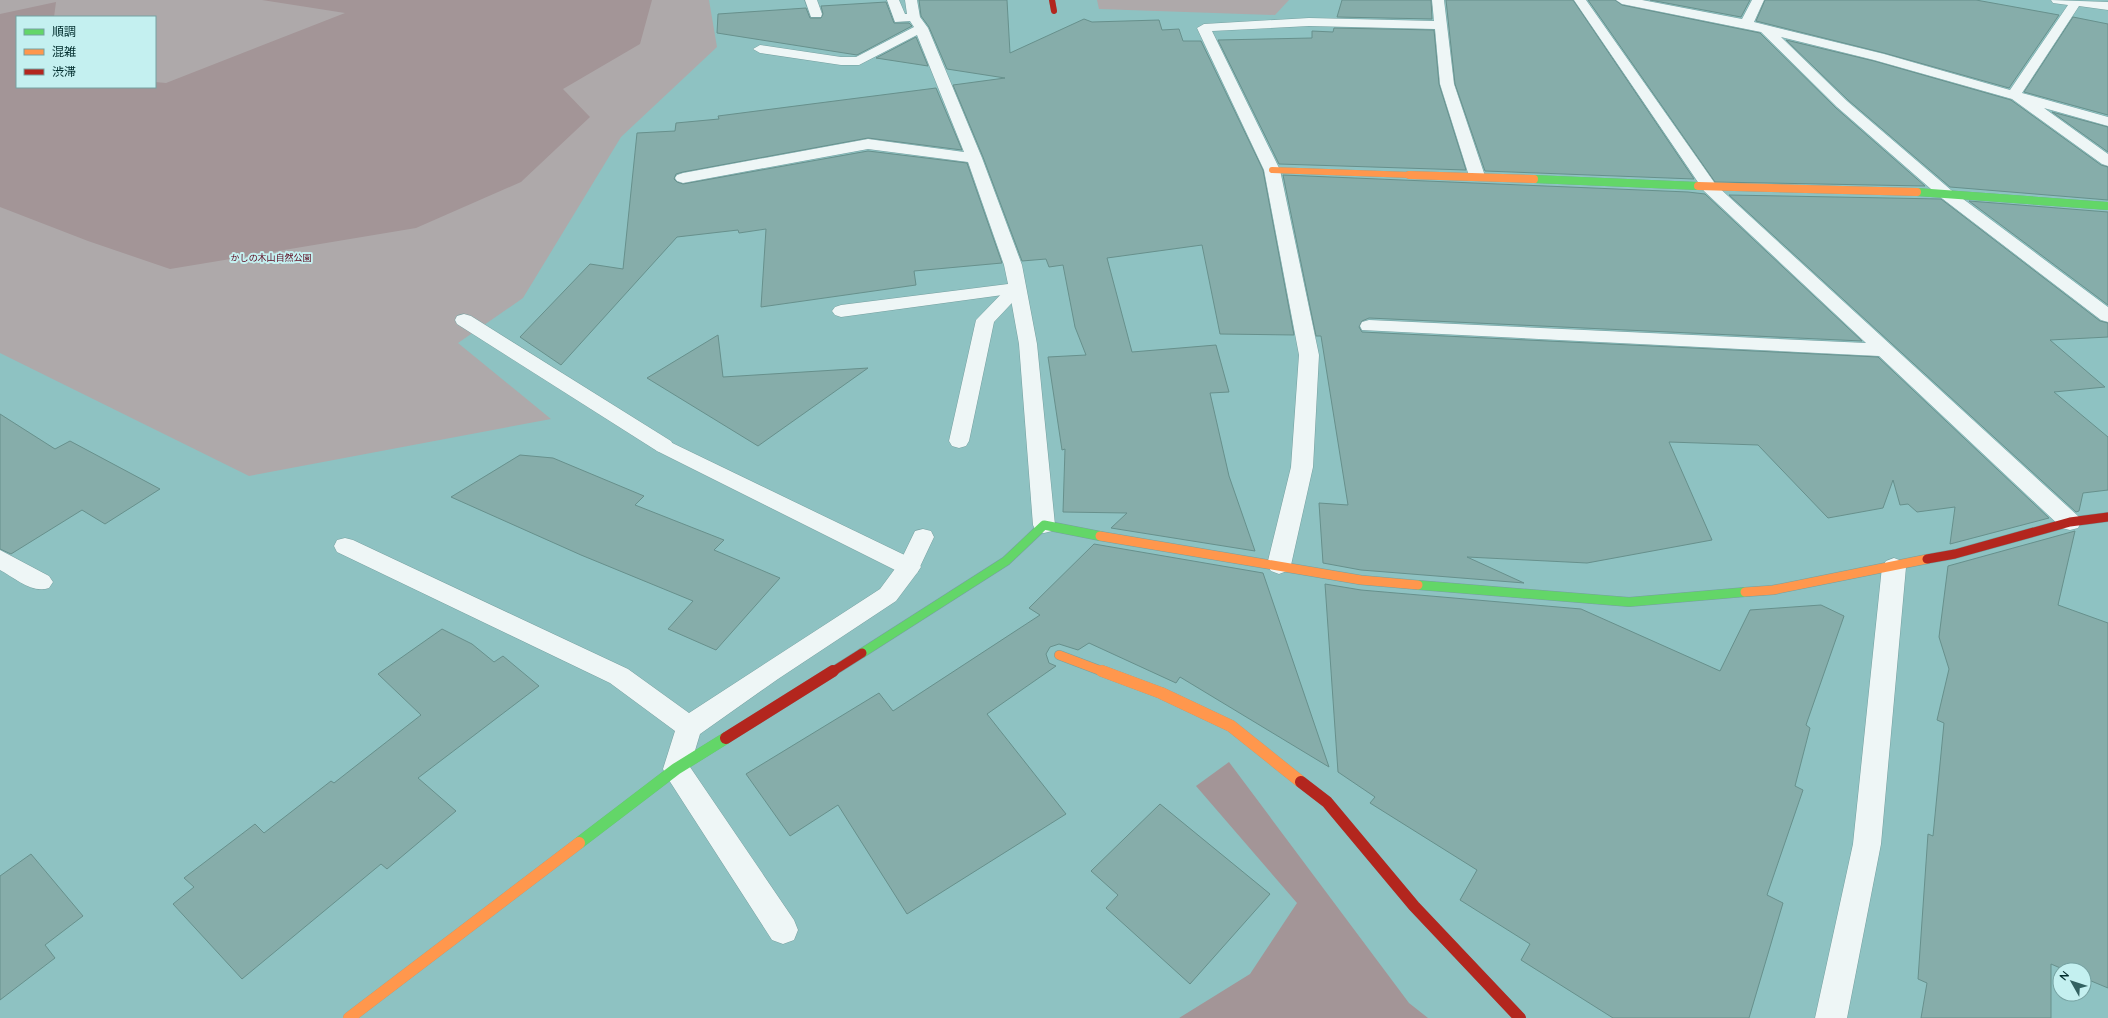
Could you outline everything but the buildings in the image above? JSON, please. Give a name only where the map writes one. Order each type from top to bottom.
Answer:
[{"type":"street","points":[[811,0],[816,14]]},
{"type":"street","points":[[893,0],[900,19],[917,23]]},
{"type":"street","points":[[911,0],[917,23],[974,158],[1013,265],[1028,344],[1044,525]]},
{"type":"street","points":[[1052,0],[1054,11]]},
{"type":"street","points":[[1438,0],[1447,84],[1477,176]]},
{"type":"street","points":[[1580,0],[1710,188],[2070,522]]},
{"type":"street","points":[[1622,0],[1746,24],[2014,94],[2108,122]]},
{"type":"street","points":[[1746,24],[1758,0]]},
{"type":"street","points":[[2057,0],[2108,6]]},
{"type":"street","points":[[2014,94],[2076,2]]},
{"type":"street","points":[[1279,565],[1302,467],[1309,355],[1272,170],[1204,28],[1309,22],[1440,25]]},
{"type":"street","points":[[760,49],[841,61],[859,61],[917,23]]},
{"type":"street","points":[[1765,29],[1842,104],[1945,193],[2108,316]]},
{"type":"street","points":[[2014,94],[2108,161]]},
{"type":"street","points":[[683,178],[868,144],[974,158]]},
{"type":"street","points":[[1272,170],[1477,176],[1688,185],[1710,188],[1945,193],[2108,206]]},
{"type":"street","points":[[841,311],[1017,288]]},
{"type":"street","points":[[959,441],[985,320],[1017,288]]},
{"type":"street","points":[[464,320],[664,446],[909,567]]},
{"type":"street","points":[[1369,326],[1883,350]]},
{"type":"street","points":[[1044,525],[1147,545],[1279,565],[1361,580],[1629,602],[1772,590],[1954,554],[2070,522],[2108,517]]},
{"type":"street","points":[[350,1018],[676,768],[874,646],[1006,561],[1044,525]]},
{"type":"street","points":[[676,768],[689,728],[769,672],[888,595],[909,567],[923,538]]},
{"type":"street","points":[[345,546],[619,676],[689,728]]},
{"type":"street","points":[[0,559],[41,582]]},
{"type":"street","points":[[1831,1018],[1867,844],[1894,567]]},
{"type":"street","points":[[1059,655],[1160,694],[1231,726],[1327,802],[1414,906],[1520,1018]]},
{"type":"street","points":[[676,768],[783,930]]},
{"type":"green space","name":"かしの木山自然公園","points":[[0,0],[709,0],[717,47],[621,137],[523,298],[458,343],[551,419],[249,476],[0,353]]},
{"type":"green space","points":[[1097,0],[1289,0],[1275,15],[1099,9]]},
{"type":"shaded area","points":[[262,0],[652,0],[640,44],[563,89],[590,117],[521,182],[416,228],[170,269],[88,241],[0,207],[0,14],[56,2],[54,16],[16,16],[16,88],[156,88],[156,82],[166,83],[345,13]]},
{"type":"shaded area","points":[[1229,762],[1409,1003],[1428,1018],[1179,1018],[1250,974],[1297,903],[1196,786]]},
{"type":"traffic: fast","points":[[1534,179],[1698,186]]},
{"type":"traffic: fast","points":[[1917,192],[2108,206]]},
{"type":"traffic: fast","points":[[862,653],[1006,561],[1044,525],[1100,536]]},
{"type":"traffic: fast","points":[[1418,585],[1629,602],[1745,592]]},
{"type":"traffic: fast","points":[[579,843],[676,769],[726,738]]},
{"type":"traffic: slow","points":[[1272,170],[1534,179]]},
{"type":"traffic: slow","points":[[1698,186],[1917,192]]},
{"type":"traffic: slow","points":[[1100,536],[1361,580],[1418,585]]},
{"type":"traffic: slow","points":[[1745,592],[1773,590],[1927,559]]},
{"type":"traffic: slow","points":[[1059,655],[1161,693],[1231,726],[1301,782]]},
{"type":"traffic: slow","points":[[349,1018],[579,843]]},
{"type":"traffic: jam","points":[[1052,0],[1054,11]]},
{"type":"traffic: jam","points":[[1927,559],[1955,554],[2070,522],[2108,517]]},
{"type":"traffic: jam","points":[[726,738],[862,653]]},
{"type":"traffic: jam","points":[[1301,782],[1327,802],[1414,906],[1520,1018]]}]
